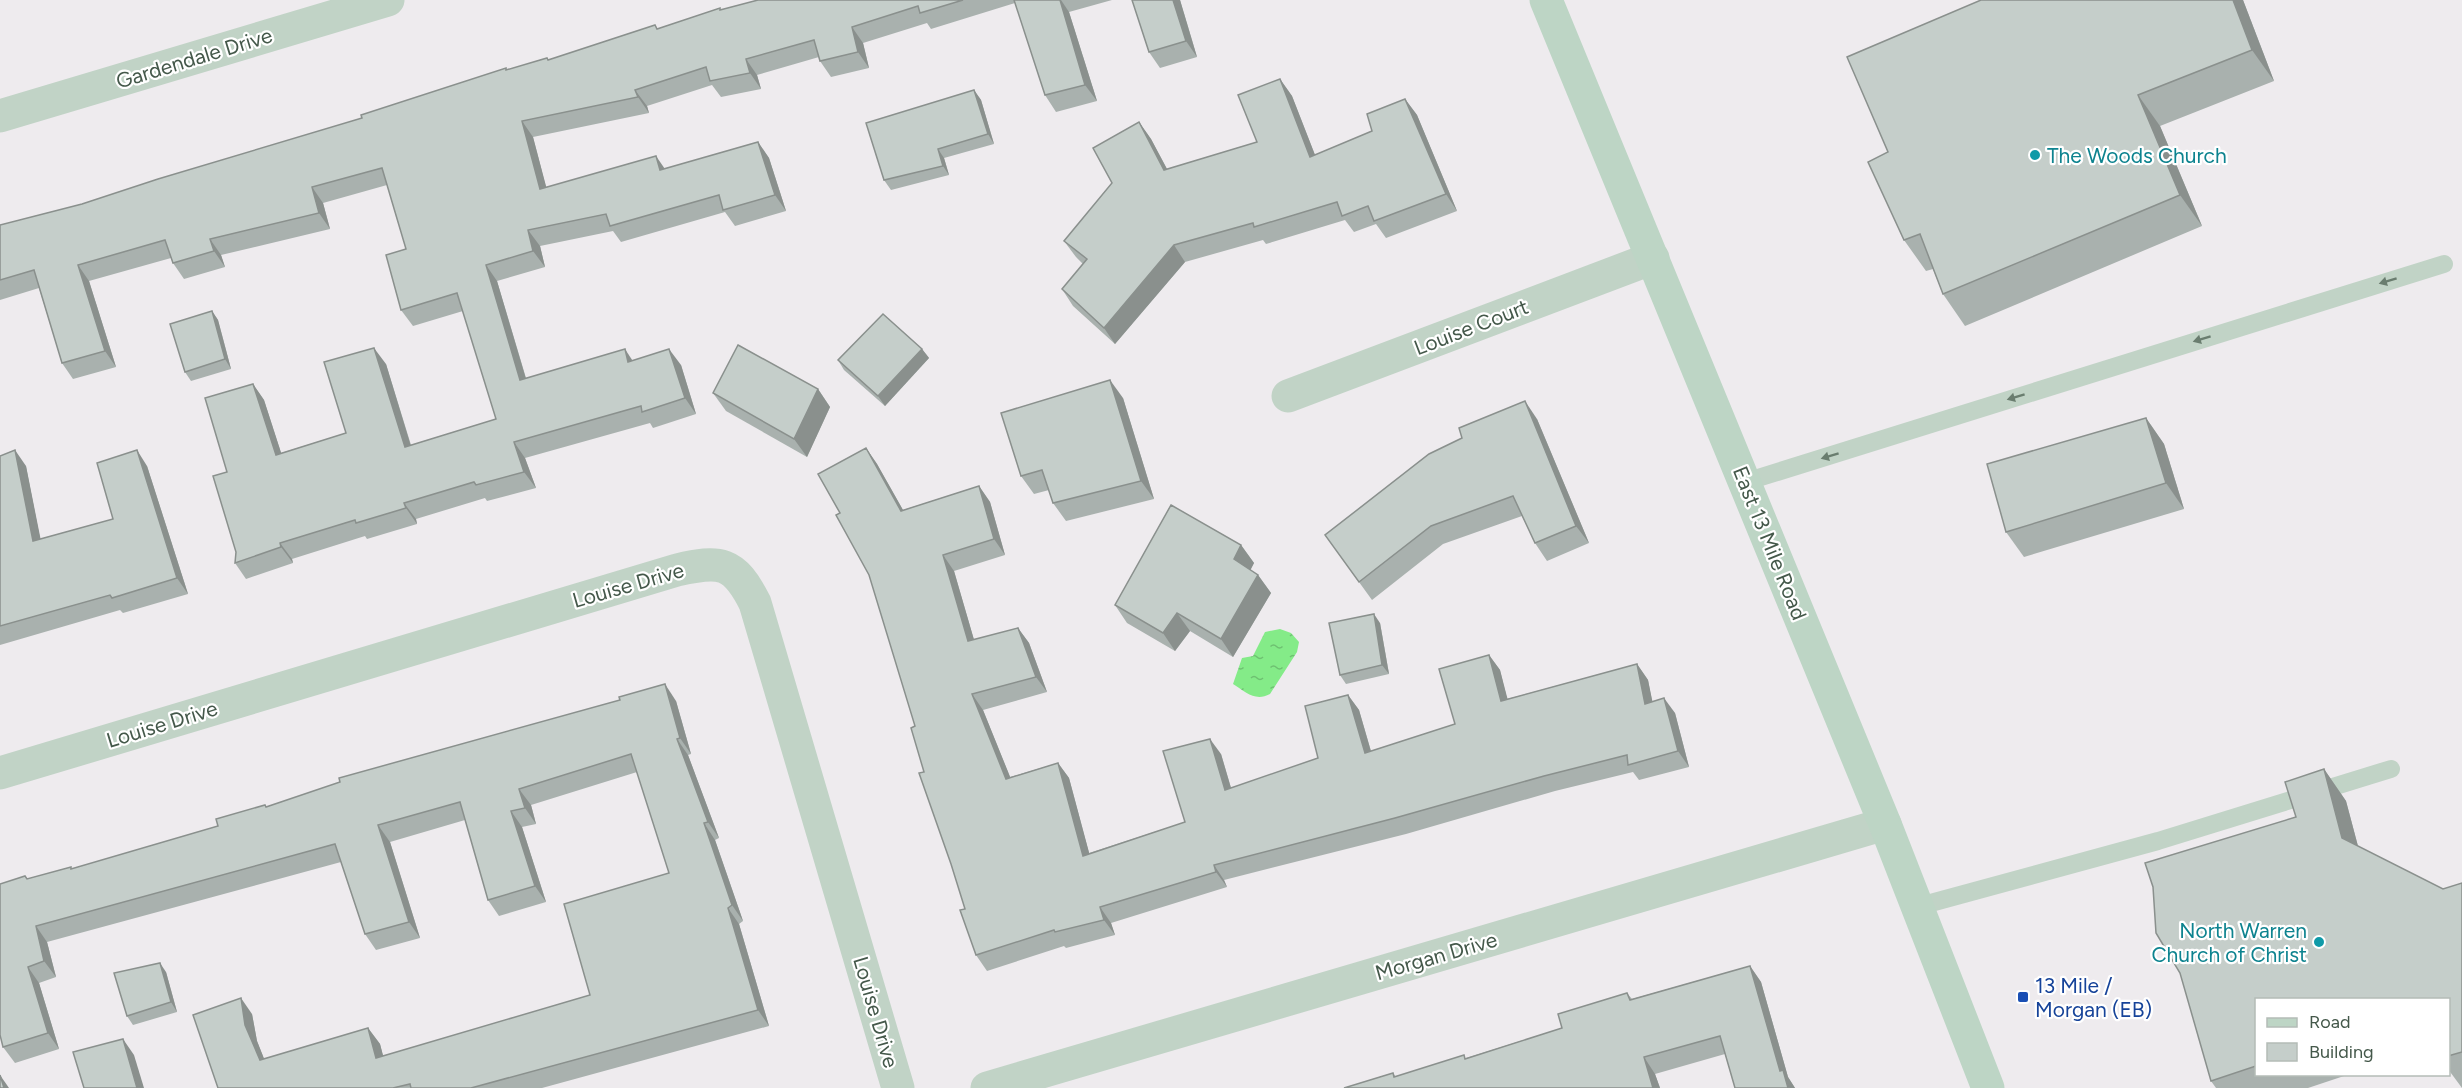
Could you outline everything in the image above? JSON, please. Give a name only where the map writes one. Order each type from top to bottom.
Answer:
[{"type":"main road","name":"East 13 Mile Road","points":[[1546,0],[1885,824],[1988,1088]]},
{"type":"street","name":"Gardendale Drive","points":[[0,116],[388,0]]},
{"type":"street","name":"Louise Court","points":[[1288,396],[1653,258]]},
{"type":"street","name":"Louise Drive","points":[[0,773],[677,570],[708,563],[729,568],[745,582],[755,603],[898,1088]]},
{"type":"street","name":"Morgan Drive","points":[[987,1088],[1885,824]]},
{"type":"lane","points":[[1745,482],[2444,264]]},
{"type":"lane","points":[[1916,907],[2158,841],[2391,769]]},
{"type":"water","points":[[1280,629],[1291,633],[1299,642],[1297,652],[1270,694],[1260,697],[1246,693],[1233,684],[1242,658],[1253,656],[1265,632]]},
{"type":"building","points":[[758,0],[963,0],[920,13],[918,6],[852,27],[858,52],[820,61],[814,40],[746,59],[750,73],[710,81],[706,67],[635,90],[638,97],[522,121],[540,189],[656,156],[660,170],[758,142],[775,195],[723,210],[719,195],[610,226],[606,214],[528,230],[533,251],[486,265],[520,380],[625,349],[628,362],[669,349],[685,398],[642,412],[641,406],[514,442],[524,472],[476,485],[474,482],[404,503],[406,508],[356,523],[355,520],[280,543],[281,547],[235,563],[236,552],[213,476],[227,472],[205,398],[253,384],[276,455],[346,433],[324,362],[374,348],[405,447],[496,419],[457,293],[401,310],[386,255],[406,249],[382,168],[312,187],[319,213],[210,239],[214,251],[173,263],[165,240],[78,265],[105,351],[62,363],[34,270],[0,280],[0,225],[82,204],[362,118],[361,115],[506,68],[506,70],[547,58],[548,60],[655,25],[657,29],[720,8],[720,10]]},
{"type":"building","points":[[1014,0],[1060,0],[1085,85],[1045,95]]},
{"type":"building","points":[[1132,0],[1173,0],[1186,41],[1149,52]]},
{"type":"building","name":"The Woods Church","points":[[1981,0],[2233,0],[2252,50],[2138,95],[2180,195],[1943,294],[1920,234],[1904,240],[1868,162],[1888,152],[1847,57]]},
{"type":"building","points":[[1280,79],[1310,157],[1372,131],[1367,114],[1405,99],[1446,194],[1374,221],[1368,206],[1342,216],[1337,202],[1254,227],[1253,223],[1174,245],[1104,328],[1062,289],[1087,259],[1064,241],[1112,183],[1093,148],[1139,122],[1164,170],[1257,142],[1238,95]]},
{"type":"building","points":[[974,90],[988,134],[938,149],[943,166],[884,180],[866,123]]},
{"type":"building","points":[[212,311],[225,359],[185,372],[170,324]]},
{"type":"building","points":[[883,314],[922,349],[878,396],[838,360]]},
{"type":"building","points":[[738,345],[818,389],[794,439],[713,393]]},
{"type":"building","points":[[1110,380],[1141,481],[1053,503],[1042,470],[1021,476],[1001,413]]},
{"type":"building","points":[[1525,401],[1576,526],[1535,543],[1513,496],[1431,526],[1359,582],[1325,535],[1429,454],[1462,438],[1459,428]]},
{"type":"building","points":[[2146,418],[2166,483],[2006,532],[1987,464]]},
{"type":"building","points":[[866,448],[901,511],[979,486],[994,539],[943,555],[968,641],[1018,628],[1036,677],[972,694],[1006,779],[1058,763],[1083,856],[1185,822],[1163,751],[1210,739],[1225,790],[1318,758],[1305,706],[1348,695],[1365,753],[1455,724],[1439,669],[1489,655],[1501,701],[1637,664],[1645,704],[1664,698],[1678,751],[1628,765],[1627,755],[1214,865],[1216,872],[1100,907],[1104,920],[1055,932],[1054,930],[976,955],[960,910],[965,909],[951,864],[919,773],[924,772],[911,728],[915,726],[869,575],[836,515],[840,513],[818,474]]},
{"type":"building","points":[[15,450],[33,541],[113,519],[97,463],[137,450],[177,578],[112,598],[110,595],[0,626],[0,456]]},
{"type":"building","points":[[1171,505],[1241,545],[1234,559],[1258,575],[1221,639],[1177,613],[1163,633],[1115,605]]},
{"type":"building","points":[[1374,614],[1382,665],[1340,675],[1329,623]]},
{"type":"building","points":[[665,684],[680,738],[677,739],[708,822],[704,823],[732,905],[728,908],[758,1010],[471,1088],[411,1088],[410,1084],[393,1088],[218,1088],[193,1015],[241,998],[245,1025],[260,1060],[368,1028],[376,1058],[590,995],[564,904],[669,873],[631,754],[519,789],[525,808],[511,811],[535,886],[488,900],[460,802],[378,825],[409,922],[365,934],[335,844],[36,926],[44,961],[28,967],[48,1033],[3,1047],[0,1035],[0,884],[25,876],[27,879],[71,867],[71,869],[218,826],[216,819],[265,805],[266,807],[340,782],[339,778],[620,700],[619,697]]},
{"type":"building","name":"North Warren Church of Christ","points":[[2324,769],[2342,838],[2443,889],[2462,883],[2462,1052],[2450,1055],[2450,998],[2255,998],[2255,1066],[2211,1081],[2180,973],[2156,933],[2153,887],[2145,863],[2296,817],[2285,782]]},
{"type":"building","points":[[160,963],[171,1002],[127,1016],[114,973]]},
{"type":"building","points":[[1750,966],[1780,1071],[1783,1070],[1788,1088],[1735,1088],[1720,1036],[1644,1057],[1653,1088],[1344,1088],[1393,1073],[1394,1077],[1464,1055],[1465,1059],[1562,1028],[1558,1014],[1627,993],[1630,1000]]},
{"type":"building","points":[[123,1039],[137,1088],[84,1088],[73,1052]]},
{"type":"building","points":[[0,1075],[4,1088],[0,1088]]},
{"type":"place","name":"The Woods Church","points":[[2035,155]]},
{"type":"place","name":"North Warren Church of Christ","points":[[2319,942]]},
{"type":"place","name":"13 Mile / Morgan (EB)","points":[[2023,997]]}]
